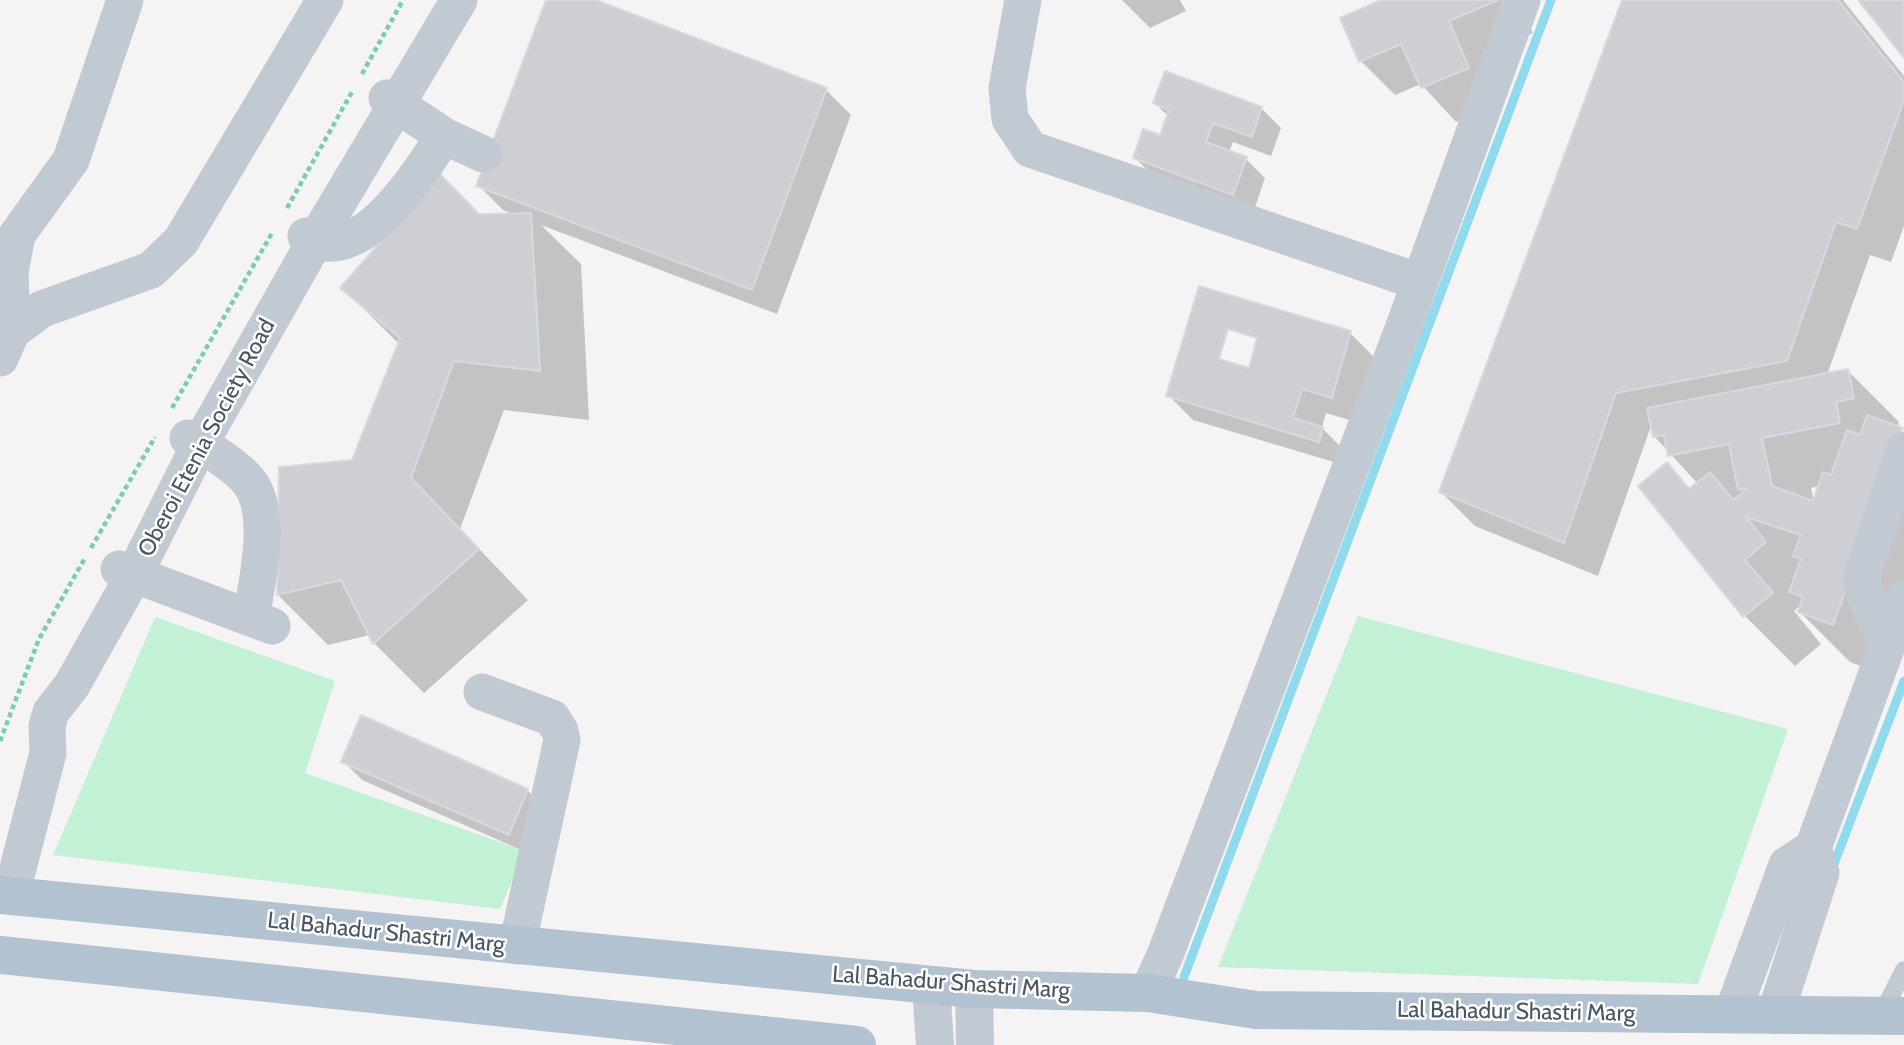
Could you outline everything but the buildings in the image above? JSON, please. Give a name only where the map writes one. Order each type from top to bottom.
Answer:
[{"type":"main road","name":"Lal Bahadur Shastri Marg","points":[[6,895],[932,986],[1148,993],[1256,1010],[1893,1015]]},
{"type":"main road","points":[[0,955],[804,1042],[857,1045]]},
{"type":"street","points":[[6,345],[10,272],[16,235],[71,160],[125,0]]},
{"type":"street","points":[[6,345],[42,309],[151,270],[181,241],[325,0]]},
{"type":"street","points":[[445,0],[392,101],[444,136],[483,154]]},
{"type":"street","name":"Oberoi Etenia Society Road","points":[[6,895],[48,753],[42,724],[72,685],[127,572],[179,431],[294,230],[392,101],[459,0]]},
{"type":"street","points":[[1023,0],[1007,88],[1010,119],[1030,149],[1420,282]]},
{"type":"street","points":[[1148,993],[1170,942],[1420,282],[1522,0]]},
{"type":"street","points":[[294,230],[344,241],[362,234],[407,192],[444,136]]},
{"type":"street","points":[[127,572],[262,623],[259,501],[251,484],[229,465],[179,431]]},
{"type":"street","points":[[1887,646],[1863,590],[1862,576],[1904,451]]},
{"type":"street","points":[[1732,1014],[1787,865],[1813,848],[1904,598]]},
{"type":"street","points":[[482,692],[552,718],[562,740],[517,946]]},
{"type":"street","points":[[0,838],[42,724]]},
{"type":"street","points":[[1775,1014],[1821,873],[1813,848]]},
{"type":"street","points":[[932,986],[935,1045]]},
{"type":"street","points":[[974,989],[975,1045]]},
{"type":"lane","points":[[1893,1015],[1904,970]]},
{"type":"path","points":[[0,741],[39,639],[179,431],[294,230],[403,0]]},
{"type":"green space","points":[[1358,616],[1788,729],[1698,984],[1218,967]]},
{"type":"green space","points":[[155,617],[335,681],[305,773],[525,851],[500,909],[53,855]]},
{"type":"waterway","points":[[1184,977],[1551,0]]},
{"type":"waterway","points":[[1832,869],[1904,681]]}]
